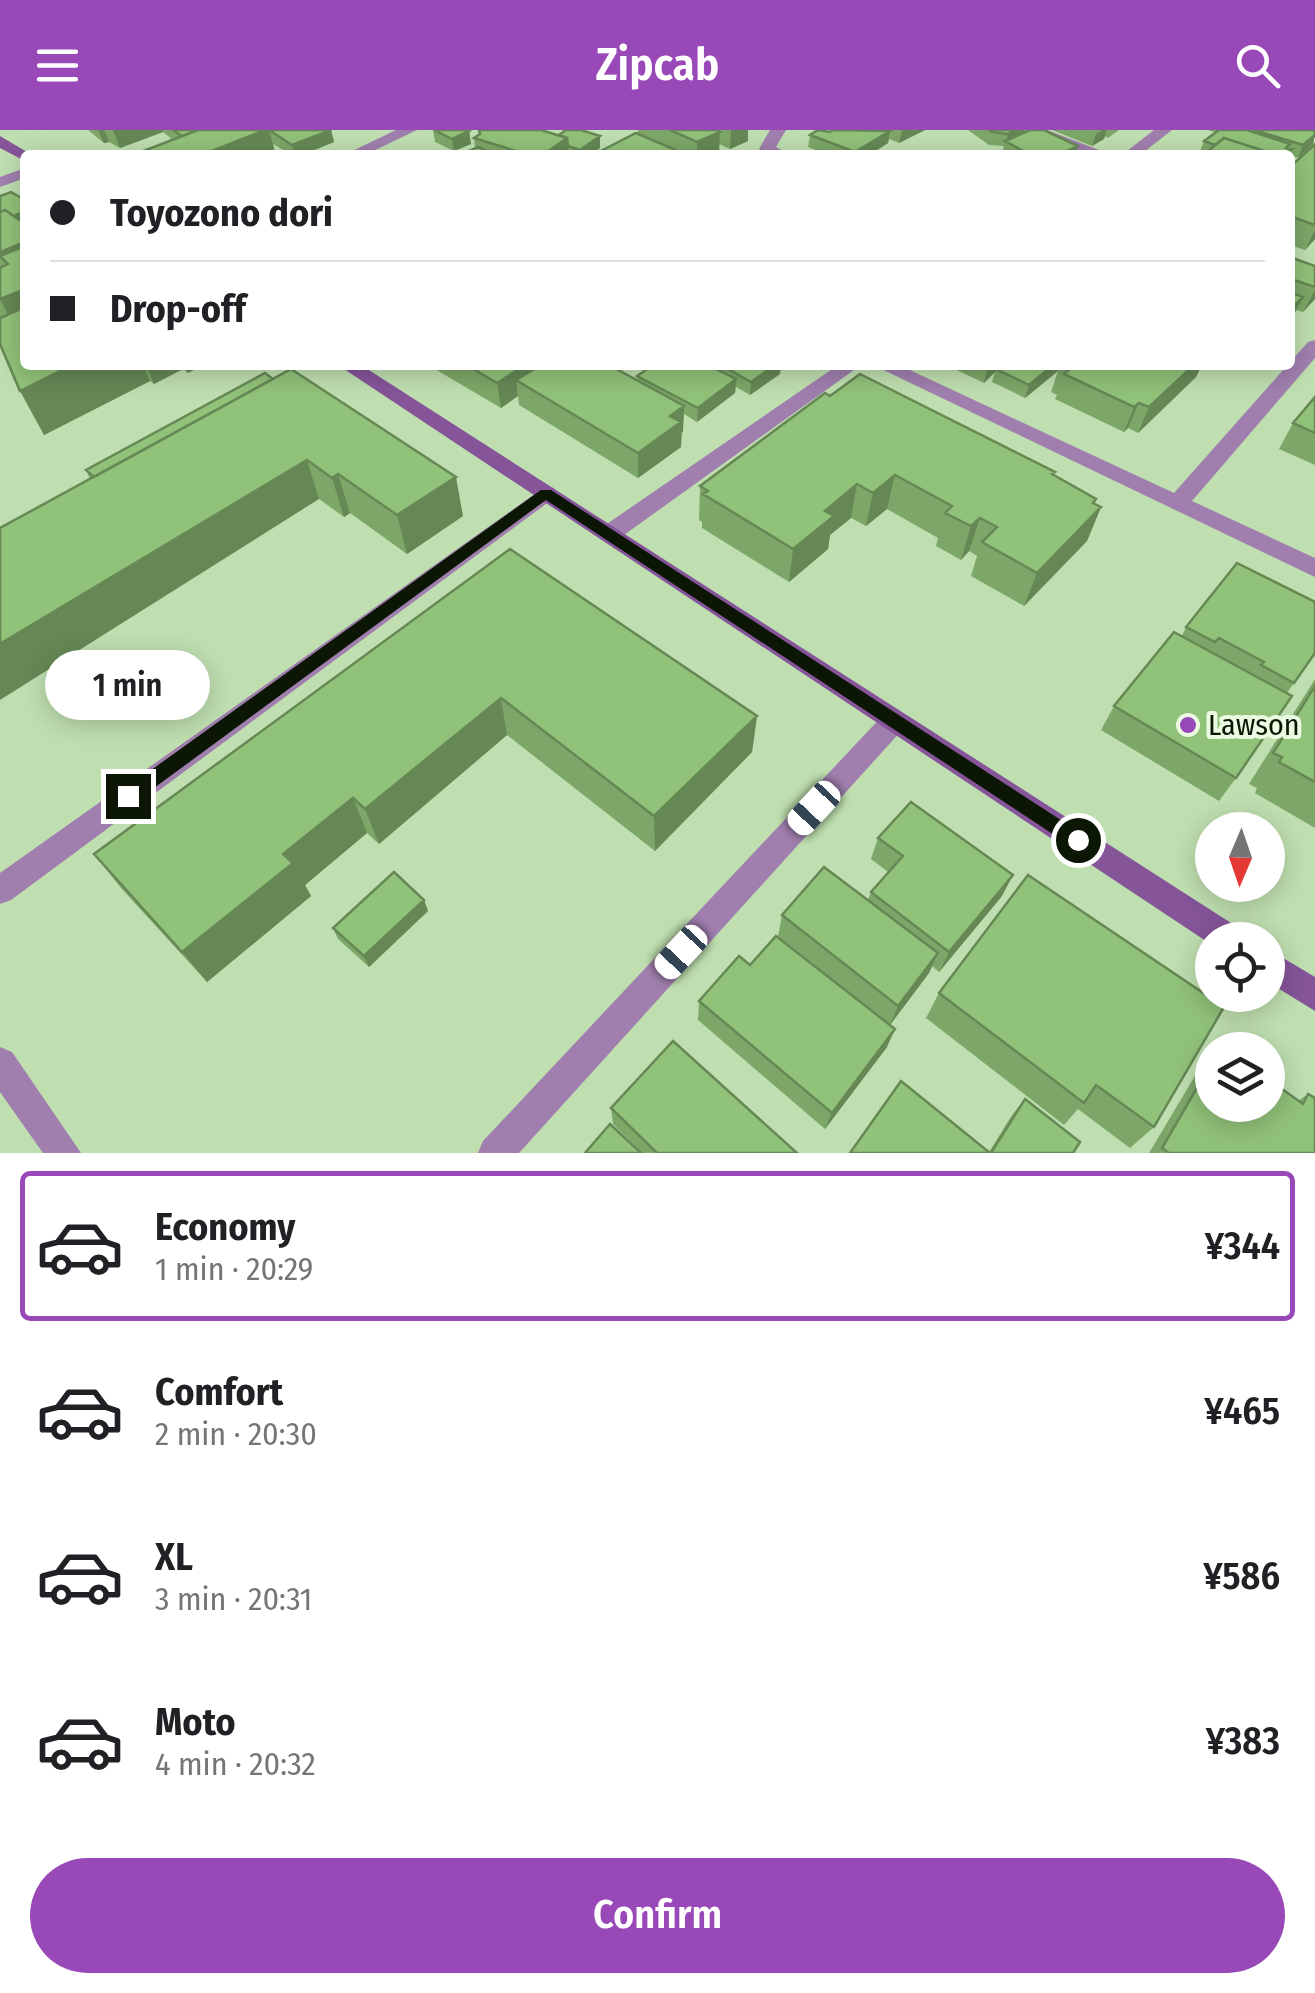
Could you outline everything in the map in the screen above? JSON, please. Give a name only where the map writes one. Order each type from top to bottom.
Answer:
[{"type":"street","points":[[1032,130],[1090,150]]},
{"type":"street","points":[[1137,150],[1164,130]]},
{"type":"street","points":[[363,150],[404,131]]},
{"type":"street","points":[[1295,369],[1315,346]]},
{"type":"street","points":[[360,370],[1203,922]]},
{"type":"street","points":[[609,534],[844,370]]},
{"type":"street","points":[[894,370],[1315,568]]},
{"type":"street","points":[[1178,502],[1294,370]]},
{"type":"street","points":[[0,890],[546,494]]},
{"type":"street","points":[[496,1153],[894,721]]},
{"type":"street","points":[[1285,975],[1315,995]]},
{"type":"street","points":[[0,1064],[64,1153]]},
{"type":"building","points":[[173,130],[198,130],[182,136]]},
{"type":"building","points":[[198,130],[265,130],[215,150],[146,150]]},
{"type":"building","points":[[269,130],[331,130],[292,145]]},
{"type":"building","points":[[434,130],[466,130],[469,131],[452,139]]},
{"type":"building","points":[[479,130],[541,130],[567,138],[550,150],[513,150],[474,138]]},
{"type":"building","points":[[566,130],[600,136],[580,150],[568,146],[567,138],[559,135]]},
{"type":"building","points":[[670,130],[716,130],[720,132],[697,142]]},
{"type":"building","points":[[818,130],[890,131],[858,150],[810,135]]},
{"type":"building","points":[[989,130],[1014,130],[1008,134]]},
{"type":"building","points":[[1030,130],[1044,130],[1078,146],[1070,150],[1021,150],[1005,141]]},
{"type":"building","points":[[1219,130],[1247,130],[1290,144],[1286,148],[1292,149],[1261,150],[1224,138],[1215,145],[1204,141]]},
{"type":"building","points":[[1254,130],[1314,130],[1315,135],[1303,145]]},
{"type":"building","points":[[636,133],[676,150],[603,150]]},
{"type":"building","points":[[1224,138],[1261,150],[1209,150]]},
{"type":"building","points":[[1315,144],[1315,225],[1295,218],[1295,162]]},
{"type":"building","points":[[11,192],[20,197],[20,213],[14,216],[5,210],[0,212],[0,196]]},
{"type":"building","points":[[5,210],[20,220],[20,244],[0,252],[0,212]]},
{"type":"building","points":[[20,248],[20,291],[0,299],[0,268],[8,264],[0,256]]},
{"type":"building","points":[[1295,259],[1315,266],[1315,287],[1295,280]]},
{"type":"building","points":[[20,309],[20,370],[62,370],[20,391],[0,344],[0,318]]},
{"type":"building","points":[[289,370],[456,477],[397,515],[338,474],[332,478],[307,460],[0,644],[0,528]]},
{"type":"building","points":[[475,370],[517,370],[497,383]]},
{"type":"building","points":[[533,370],[618,370],[684,406],[670,416],[681,422],[638,453],[516,380]]},
{"type":"building","points":[[646,370],[718,370],[736,379],[698,408],[637,376]]},
{"type":"building","points":[[730,370],[768,370],[751,382]]},
{"type":"building","points":[[998,370],[1047,370],[1029,385]]},
{"type":"building","points":[[1189,370],[1149,407],[1139,403],[1134,407],[1064,374]]},
{"type":"building","points":[[265,373],[273,379],[94,477],[86,470]]},
{"type":"building","points":[[860,374],[1055,472],[1052,474],[1096,499],[1093,503],[1101,507],[1037,573],[982,542],[997,527],[980,518],[971,526],[945,513],[952,506],[895,475],[873,493],[857,484],[825,511],[834,516],[793,549],[703,494],[708,491],[700,486],[825,393],[830,396]]},
{"type":"building","points":[[1315,397],[1315,433],[1293,423]]},
{"type":"building","points":[[510,549],[757,716],[654,816],[501,698],[365,809],[353,798],[283,854],[293,863],[182,952],[94,854]]},
{"type":"building","points":[[1237,563],[1315,602],[1315,653],[1294,683],[1219,638],[1215,642],[1186,627]]},
{"type":"building","name":"Lawson","points":[[1174,632],[1292,696],[1236,778],[1114,706]]},
{"type":"building","points":[[1315,686],[1315,782],[1279,762],[1282,757],[1273,753]]},
{"type":"building","points":[[911,802],[1013,875],[949,952],[871,892],[903,856],[878,838]]},
{"type":"building","points":[[824,867],[938,953],[898,1006],[782,915]]},
{"type":"building","points":[[394,872],[424,900],[364,956],[333,928]]},
{"type":"building","points":[[1028,875],[1195,987],[1195,1012],[1221,1012],[1209,1032],[1195,1032],[1195,1057],[1154,1127],[1096,1085],[1084,1103],[939,993]]},
{"type":"building","points":[[776,936],[895,1029],[832,1113],[699,1001],[739,956],[750,965]]},
{"type":"building","points":[[673,1041],[797,1153],[657,1153],[611,1108]]},
{"type":"building","points":[[901,1081],[990,1153],[850,1153]]},
{"type":"building","points":[[1195,1091],[1195,1122],[1285,1122],[1285,1091],[1303,1104],[1308,1094],[1315,1098],[1315,1153],[1169,1153],[1162,1148]]},
{"type":"building","points":[[1025,1099],[1080,1142],[1073,1153],[991,1153]]},
{"type":"building","points":[[610,1124],[641,1153],[585,1153]]},
{"type":"place","name":"Lawson","points":[[1188,725]]},
{"type":"route","points":[[128,796],[546,494],[1078,840]]}]
